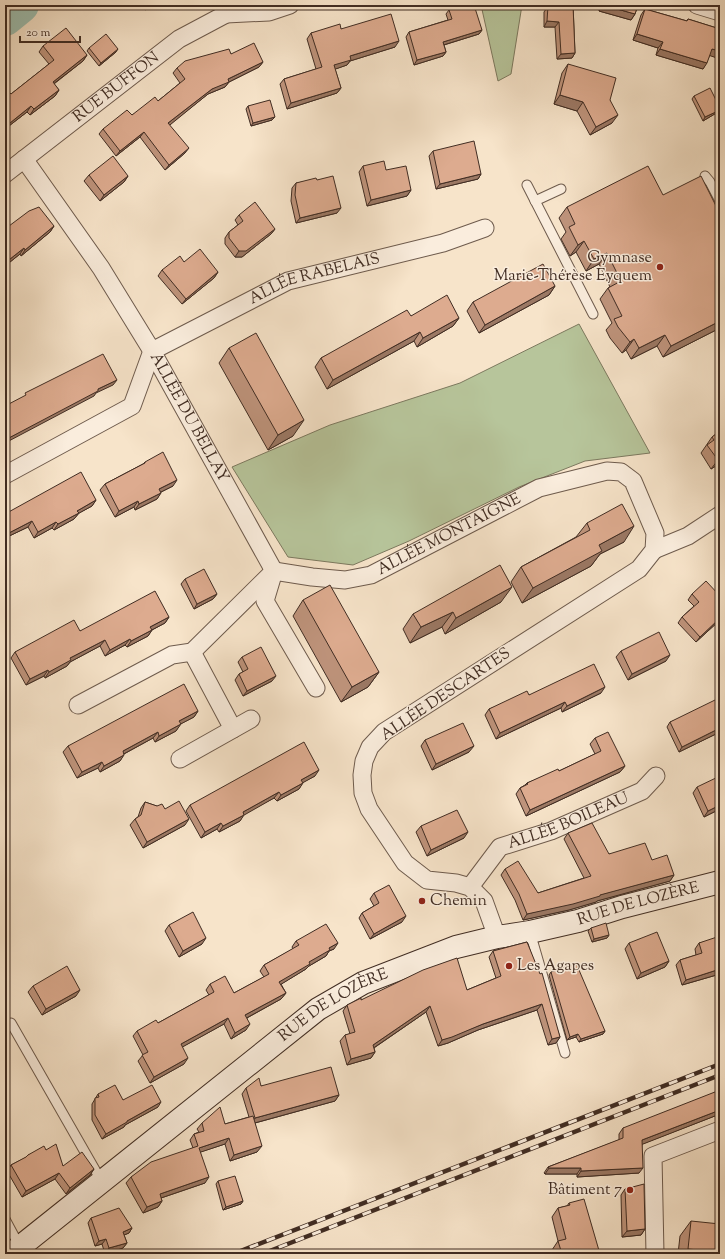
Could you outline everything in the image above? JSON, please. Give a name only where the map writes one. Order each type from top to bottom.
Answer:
[{"type":"street","points":[[228,9],[269,12],[290,5]]},
{"type":"street","points":[[697,5],[720,12]]},
{"type":"street","name":"RUE BUFFON","points":[[5,174],[179,39],[228,9]]},
{"type":"street","name":"ALLÉE DU BELLAY","points":[[24,159],[101,268],[152,351],[274,571]]},
{"type":"street","name":"ALLÉE RABELAIS","points":[[152,351],[288,281],[443,243],[485,228]]},
{"type":"street","points":[[5,475],[132,406],[152,351]]},
{"type":"street","name":"ALLÉE MONTAIGNE","points":[[274,571],[345,580],[371,575],[539,488],[606,471],[621,472],[633,481],[655,533],[654,550]]},
{"type":"street","name":"ALLÉE DESCARTES","points":[[470,887],[427,880],[405,863],[369,809],[363,793],[362,775],[364,761],[370,747],[384,732],[639,569],[654,550],[688,536],[720,515]]},
{"type":"street","points":[[78,705],[172,655],[192,652],[274,571]]},
{"type":"street","points":[[274,571],[265,601],[316,688]]},
{"type":"street","points":[[192,652],[233,729]]},
{"type":"street","points":[[180,759],[251,719]]},
{"type":"street","name":"ALLÉE BOILEAU","points":[[470,887],[500,847],[552,831],[642,791],[656,776]]},
{"type":"street","name":"RUE DE LOZÈRE","points":[[16,1250],[318,1009],[363,983],[456,947],[497,937],[530,932],[720,882]]},
{"type":"street","points":[[470,887],[484,901],[497,937]]},
{"type":"street","points":[[655,1254],[653,1156],[720,1130]]},
{"type":"lane","points":[[704,176],[710,182],[720,201]]},
{"type":"lane","points":[[527,185],[593,314]]},
{"type":"lane","points":[[535,201],[561,189]]},
{"type":"lane","points":[[530,932],[565,1053]]},
{"type":"lane","points":[[11,1022],[102,1182]]},
{"type":"lane","points":[[5,1219],[16,1250]]},
{"type":"green space","points":[[481,5],[522,5],[511,74],[498,81]]},
{"type":"green space","points":[[579,324],[650,453],[585,461],[519,487],[409,541],[353,565],[288,557],[232,467],[330,425],[460,383]]},
{"type":"building","points":[[464,5],[474,5],[482,30],[443,42],[446,52],[417,60],[409,32],[452,19],[449,10]]},
{"type":"building","points":[[554,5],[573,5],[575,53],[561,54],[559,22],[547,21],[548,6],[554,7]]},
{"type":"building","points":[[603,5],[638,5],[635,14]]},
{"type":"building","points":[[645,9],[687,21],[688,19],[720,29],[720,51],[712,49],[707,63],[660,49],[663,42],[637,34]]},
{"type":"building","points":[[391,14],[399,41],[350,56],[351,60],[334,65],[341,88],[291,103],[284,79],[322,67],[311,33],[340,24],[341,29]]},
{"type":"building","points":[[66,28],[87,55],[53,82],[59,90],[34,109],[31,106],[5,127],[5,91],[7,90],[11,94],[54,60],[43,46]]},
{"type":"building","points":[[106,34],[118,49],[101,63],[89,48]]},
{"type":"building","points":[[254,43],[263,62],[228,79],[229,82],[212,89],[168,123],[189,148],[169,165],[144,132],[120,151],[103,129],[127,110],[132,115],[155,97],[158,101],[185,79],[177,68],[185,61],[229,49],[231,54]]},
{"type":"building","points":[[568,64],[616,78],[610,100],[618,115],[596,127],[583,102],[560,95]]},
{"type":"building","points":[[710,88],[720,110],[705,117],[694,96]]},
{"type":"building","points":[[270,100],[275,117],[253,123],[248,106]]},
{"type":"building","points":[[474,141],[481,174],[440,184],[433,151]]},
{"type":"building","points":[[113,156],[128,176],[104,195],[89,175]]},
{"type":"building","points":[[384,161],[386,170],[406,166],[411,190],[371,200],[363,166]]},
{"type":"building","name":"Gymnase Marie-Thérèse Eyquem","points":[[648,166],[663,195],[701,176],[720,214],[720,321],[671,346],[665,335],[639,348],[634,339],[630,342],[618,327],[614,319],[622,316],[608,288],[621,281],[607,253],[594,259],[584,241],[578,245],[569,227],[575,224],[567,207]]},
{"type":"building","points":[[333,176],[341,208],[300,218],[295,195],[296,183]]},
{"type":"building","points":[[255,202],[275,229],[246,251],[239,251],[229,238],[229,232],[243,221],[239,215]]},
{"type":"building","points":[[39,207],[54,226],[25,250],[24,248],[5,263],[5,229],[29,211]]},
{"type":"building","points":[[200,249],[218,272],[186,299],[162,270],[180,256],[184,262]]},
{"type":"building","points":[[543,264],[555,286],[485,325],[473,302]]},
{"type":"building","points":[[447,295],[459,318],[423,338],[420,332],[333,380],[321,358],[407,310],[411,316]]},
{"type":"building","points":[[256,333],[304,420],[278,435],[229,348]]},
{"type":"building","points":[[103,354],[117,380],[5,440],[5,406],[26,395],[25,393]]},
{"type":"building","points":[[720,431],[720,459],[718,460],[707,445],[714,440],[712,437]]},
{"type":"building","points":[[163,452],[177,480],[159,489],[161,493],[139,504],[138,501],[119,511],[105,484]]},
{"type":"building","points":[[81,472],[96,500],[77,511],[79,513],[58,524],[56,522],[38,532],[32,521],[5,535],[5,514]]},
{"type":"building","points":[[622,504],[634,526],[599,545],[602,551],[533,588],[521,567],[590,530],[587,523]]},
{"type":"building","points":[[500,565],[512,587],[456,618],[453,612],[421,627],[413,614]]},
{"type":"building","points":[[204,569],[217,594],[197,604],[185,579]]},
{"type":"building","points":[[706,581],[720,596],[720,618],[700,637],[682,617],[699,602],[692,594]]},
{"type":"building","points":[[330,585],[379,672],[352,687],[303,600]]},
{"type":"building","points":[[155,591],[169,617],[150,627],[152,630],[131,641],[130,639],[110,650],[105,640],[70,658],[71,660],[49,672],[48,670],[30,679],[15,652],[74,620],[80,631]]},
{"type":"building","points":[[659,632],[670,655],[632,674],[621,651]]},
{"type":"building","points":[[261,647],[276,676],[247,691],[239,674],[248,669],[242,657]]},
{"type":"building","points":[[594,664],[605,687],[567,706],[565,702],[500,733],[489,709],[527,691],[529,695]]},
{"type":"building","points":[[184,684],[198,711],[179,721],[181,724],[159,736],[158,732],[123,751],[124,755],[104,766],[102,762],[82,772],[68,746]]},
{"type":"building","points":[[715,700],[720,705],[720,728],[682,747],[670,722]]},
{"type":"building","points":[[463,723],[474,746],[436,764],[425,740]]},
{"type":"building","points":[[608,732],[625,766],[530,810],[520,788],[528,784],[527,783],[558,769],[559,771],[601,751],[595,738]]},
{"type":"building","points":[[304,742],[319,770],[301,780],[303,783],[281,795],[279,792],[243,812],[244,815],[223,826],[221,823],[205,832],[190,805]]},
{"type":"building","points":[[720,776],[720,805],[708,811],[697,787]]},
{"type":"building","points":[[179,801],[189,819],[147,842],[135,819],[141,815],[145,802],[157,806],[162,804],[165,809]]},
{"type":"building","points":[[457,810],[468,832],[431,850],[421,826]]},
{"type":"building","points":[[592,823],[609,854],[645,843],[652,860],[667,855],[674,875],[573,904],[527,914],[519,894],[505,869],[518,861],[538,893],[591,876],[568,833]]},
{"type":"building","points":[[389,885],[406,916],[374,934],[362,913],[379,903],[374,893]]},
{"type":"building","points":[[193,912],[206,938],[183,951],[169,925]]},
{"type":"building","points":[[606,923],[609,935],[594,939],[591,928]]},
{"type":"building","points":[[326,924],[338,943],[329,948],[330,950],[309,962],[310,964],[279,982],[286,993],[245,1015],[250,1024],[235,1033],[228,1018],[181,1044],[188,1058],[154,1077],[142,1055],[148,1052],[137,1031],[156,1020],[158,1023],[214,992],[210,984],[225,976],[234,993],[269,974],[264,965],[299,945],[296,941]]},
{"type":"building","points":[[657,932],[669,961],[641,973],[629,943]]},
{"type":"building","points":[[717,937],[720,939],[720,969],[686,980],[680,960],[702,953],[699,943]]},
{"type":"building","points":[[527,942],[540,974],[542,973],[560,1037],[552,1039],[542,1004],[442,1040],[430,1006],[373,1045],[375,1052],[351,1059],[345,1035],[355,1032],[347,1005],[361,998],[361,1000],[423,970],[457,958],[467,990],[501,976],[493,951]]},
{"type":"building","points":[[576,963],[605,1031],[581,1039],[578,1034],[570,1037],[551,972]]},
{"type":"building","points":[[67,966],[80,990],[46,1009],[33,986]]},
{"type":"building","points":[[331,1067],[339,1095],[255,1118],[246,1088],[259,1078],[261,1086]]},
{"type":"building","points":[[115,1085],[123,1100],[152,1085],[161,1102],[106,1134],[95,1115],[95,1098],[99,1097],[98,1094]]},
{"type":"building","points":[[720,1090],[720,1110],[642,1140],[643,1168],[581,1171],[581,1168],[548,1167],[623,1138],[623,1128]]},
{"type":"building","points":[[220,1107],[225,1124],[253,1116],[262,1146],[234,1155],[229,1138],[199,1148],[209,1177],[160,1194],[162,1201],[147,1207],[131,1177],[151,1162],[198,1146],[194,1134],[204,1131],[202,1123]]},
{"type":"building","points":[[56,1144],[63,1166],[82,1152],[94,1169],[70,1188],[59,1173],[26,1191],[11,1165],[44,1146],[46,1150]]},
{"type":"building","points":[[235,1176],[243,1201],[226,1207],[218,1181]]},
{"type":"building","points":[[644,1184],[645,1229],[627,1231],[625,1189]]},
{"type":"building","points":[[584,1199],[600,1254],[562,1254],[558,1241],[566,1239],[558,1208]]},
{"type":"building","points":[[119,1208],[132,1228],[123,1232],[127,1243],[109,1248],[106,1239],[99,1241],[91,1218]]},
{"type":"building","points":[[691,1221],[720,1224],[720,1252],[688,1249]]},
{"type":"waterway","points":[[5,18],[21,5]]},
{"type":"railway","points":[[233,1254],[720,1064]]},
{"type":"railway","points":[[262,1254],[720,1075]]},
{"type":"place","name":"Gymnase Marie-Thérèse Eyquem","points":[[660,267]]},
{"type":"place","name":"Chemin","points":[[422,901]]},
{"type":"place","name":"Les Agapes","points":[[509,966]]},
{"type":"place","name":"Bâtiment 7","points":[[630,1190]]}]
